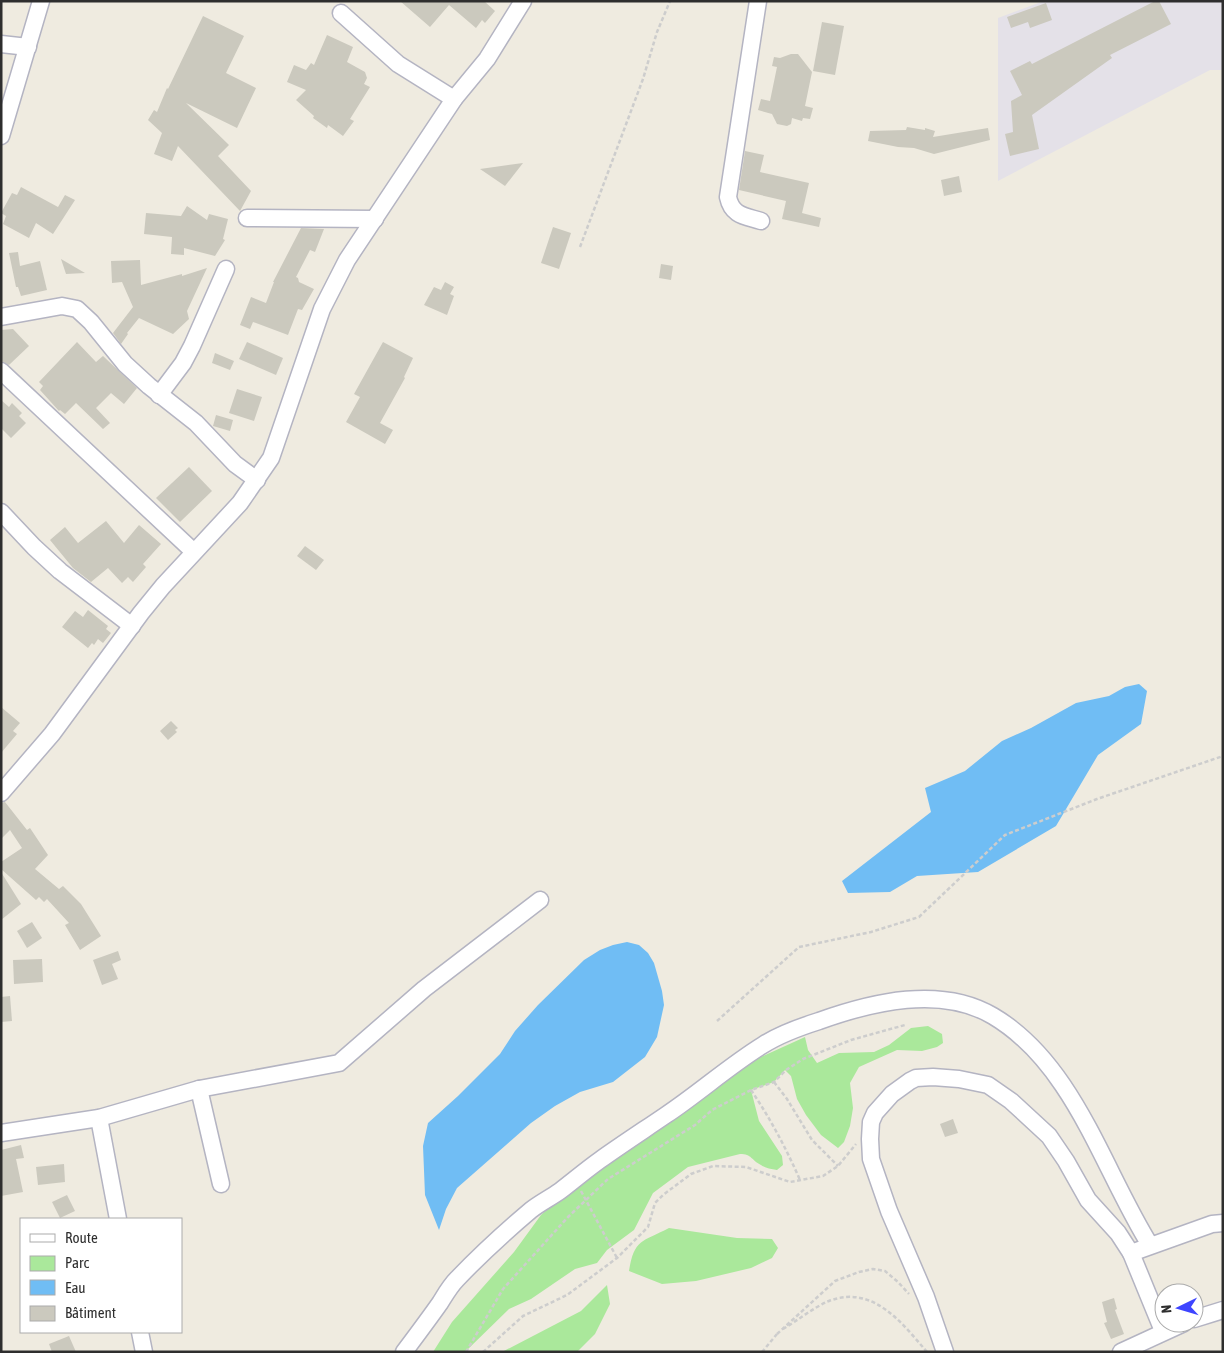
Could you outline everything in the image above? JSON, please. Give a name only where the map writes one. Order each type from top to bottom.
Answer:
[{"type":"street","points":[[1,136],[41,1]]},
{"type":"street","points":[[1,793],[52,734],[163,586],[240,503],[257,480],[271,458],[322,309],[347,260],[454,99],[487,59],[522,1]]},
{"type":"street","points":[[758,1],[728,197],[730,207],[739,214],[762,221]]},
{"type":"street","points":[[341,13],[398,64],[454,99]]},
{"type":"street","points":[[1,44],[28,47]]},
{"type":"street","points":[[247,218],[374,219]]},
{"type":"street","points":[[160,395],[192,346],[226,269]]},
{"type":"street","points":[[1,317],[62,306],[77,309],[91,322],[125,364],[196,423],[235,464],[257,480]]},
{"type":"street","points":[[1,371],[194,552]]},
{"type":"street","points":[[1,512],[60,571],[132,626]]},
{"type":"street","points":[[1,1133],[98,1118],[199,1088],[339,1064],[424,989],[540,900]]},
{"type":"street","points":[[404,1352],[455,1280],[533,1208],[572,1182],[614,1150],[691,1099],[764,1044],[787,1033],[836,1015],[891,1001],[920,999],[952,1001],[979,1009],[1014,1030],[1033,1048],[1060,1080],[1110,1170],[1136,1223],[1150,1245]]},
{"type":"street","points":[[945,1352],[926,1297],[902,1243],[879,1183],[872,1159],[871,1122],[875,1114],[892,1094],[916,1078],[959,1079],[988,1085],[1012,1101],[1050,1136],[1088,1200],[1118,1233],[1131,1253],[1154,1309]]},
{"type":"street","points":[[199,1088],[221,1184]]},
{"type":"street","points":[[98,1118],[118,1218]]},
{"type":"street","points":[[1131,1253],[1212,1224],[1223,1223]]},
{"type":"street","points":[[1204,1316],[1223,1310]]},
{"type":"street","points":[[140,1333],[144,1352]]},
{"type":"street","points":[[1121,1352],[1159,1333]]},
{"type":"path","points":[[580,247],[643,79],[657,32],[670,1]]},
{"type":"path","points":[[717,1021],[800,947],[871,932],[919,917],[1005,835],[1097,798],[1223,756]]},
{"type":"path","points":[[466,1352],[503,1289],[562,1224],[608,1179],[694,1125],[712,1110],[750,1090],[774,1082],[786,1070],[803,1058],[851,1040],[905,1025]]},
{"type":"path","points":[[774,1082],[787,1099],[812,1140],[838,1166]]},
{"type":"path","points":[[750,1090],[768,1115],[800,1180]]},
{"type":"path","points":[[483,1352],[523,1316],[567,1295],[618,1258],[648,1226],[655,1203],[691,1174],[713,1166],[746,1167],[790,1182],[823,1176],[838,1166],[871,1122]]},
{"type":"path","points":[[572,1182],[581,1191],[618,1258]]},
{"type":"path","points":[[762,1352],[777,1334],[835,1280],[873,1269],[885,1271],[909,1295]]},
{"type":"path","points":[[777,1334],[828,1301],[851,1296],[877,1303],[895,1317],[927,1352]]},
{"type":"shaded area","points":[[1044,1],[1223,1],[1223,70],[1210,70],[998,181],[998,18]]},
{"type":"green space","points":[[928,1026],[942,1034],[943,1043],[937,1047],[922,1051],[897,1050],[859,1067],[850,1083],[853,1108],[850,1126],[844,1142],[838,1148],[821,1135],[806,1115],[797,1099],[791,1076],[785,1070],[774,1082],[751,1090],[759,1121],[782,1156],[783,1165],[777,1170],[764,1167],[744,1154],[688,1167],[653,1193],[634,1230],[607,1250],[597,1263],[575,1269],[531,1299],[509,1309],[466,1351],[433,1352],[452,1322],[514,1252],[541,1215],[627,1140],[741,1066],[805,1037],[808,1050],[817,1063],[839,1053],[874,1052],[889,1045],[911,1028]]},
{"type":"green space","points":[[669,1228],[737,1238],[772,1239],[778,1248],[772,1258],[751,1268],[696,1281],[662,1284],[629,1271],[637,1247],[646,1239]]},
{"type":"green space","points":[[607,1285],[610,1304],[595,1334],[577,1352],[502,1352],[581,1311]]},
{"type":"water","points":[[1139,684],[1147,691],[1141,724],[1098,755],[1056,826],[978,872],[917,876],[890,892],[848,893],[842,881],[931,812],[925,788],[965,771],[1002,741],[1031,728],[1076,703],[1109,696],[1125,687]]},
{"type":"water","points":[[627,942],[639,945],[648,953],[654,963],[662,991],[664,1005],[657,1037],[645,1057],[613,1082],[580,1092],[555,1106],[531,1123],[457,1188],[446,1209],[439,1230],[425,1195],[423,1146],[428,1123],[500,1054],[515,1031],[538,1005],[584,960],[600,950]]},
{"type":"building","points":[[400,1],[484,1],[495,11],[485,23],[482,20],[476,28],[449,5],[430,27]]},
{"type":"building","points":[[1155,1],[1159,1],[1171,24],[1110,55],[1112,58],[1032,115],[1039,149],[1010,156],[1005,134],[1013,132],[1011,101],[1022,95],[1010,71],[1030,61],[1032,64]]},
{"type":"building","points":[[1046,3],[1052,20],[1030,28],[1028,22],[1011,28],[1007,17]]},
{"type":"building","points":[[203,16],[244,36],[226,73],[256,88],[237,128],[186,103],[229,145],[218,156],[251,191],[240,211],[178,146],[172,161],[154,154],[162,133],[148,120],[154,110],[157,112]]},
{"type":"building","points":[[822,22],[844,26],[835,75],[813,71]]},
{"type":"building","points":[[327,35],[353,47],[347,62],[365,72],[367,78],[364,84],[370,87],[350,119],[354,121],[343,136],[328,125],[327,128],[313,118],[314,116],[296,100],[306,90],[287,82],[294,65],[306,70],[311,63],[314,65]]},
{"type":"building","points":[[791,54],[798,54],[812,72],[805,106],[813,108],[810,119],[803,118],[802,121],[792,118],[791,124],[787,126],[777,124],[772,114],[758,110],[761,99],[770,101],[777,67],[772,66],[774,57],[780,58]]},
{"type":"building","points":[[907,127],[925,130],[925,128],[935,131],[933,137],[988,128],[990,140],[934,154],[914,148],[868,141],[870,131],[906,130]]},
{"type":"building","points":[[745,151],[764,155],[760,172],[809,183],[802,213],[821,218],[819,227],[782,219],[786,201],[739,190]]},
{"type":"building","points":[[523,163],[505,186],[480,169]]},
{"type":"building","points":[[959,176],[962,192],[944,196],[941,180]]},
{"type":"building","points":[[21,187],[58,207],[65,195],[75,200],[53,234],[36,223],[29,238],[3,224],[6,216],[1,213],[12,193],[17,195]]},
{"type":"building","points":[[187,206],[207,220],[209,214],[228,219],[223,239],[225,240],[215,256],[184,248],[184,255],[171,254],[172,237],[144,234],[146,213],[181,216]]},
{"type":"building","points":[[553,227],[571,233],[559,269],[541,263]]},
{"type":"building","points":[[301,228],[324,229],[315,252],[310,250],[296,277],[299,282],[314,289],[302,310],[298,309],[288,335],[253,322],[250,329],[240,325],[251,297],[266,303],[273,282]]},
{"type":"building","points":[[18,252],[20,266],[40,261],[47,290],[21,296],[18,287],[16,287],[9,253]]},
{"type":"building","points":[[61,259],[85,273],[66,274]]},
{"type":"building","points":[[140,260],[141,285],[182,274],[182,276],[207,268],[187,311],[189,319],[173,334],[139,318],[121,344],[113,333],[133,307],[122,282],[112,283],[111,261]]},
{"type":"building","points":[[661,264],[673,266],[671,280],[659,278]]},
{"type":"building","points":[[445,282],[454,287],[450,294],[454,296],[447,315],[424,305],[434,287],[441,290]]},
{"type":"building","points":[[13,329],[29,346],[9,365],[1,361],[1,330]]},
{"type":"building","points":[[77,342],[96,362],[103,356],[137,388],[124,404],[111,393],[96,408],[110,423],[103,429],[76,403],[65,414],[59,411],[40,390],[43,386],[39,382]]},
{"type":"building","points":[[247,342],[283,358],[276,375],[239,359]]},
{"type":"building","points":[[383,342],[413,358],[405,378],[380,423],[393,430],[385,444],[346,422],[360,397],[354,394]]},
{"type":"building","points":[[215,353],[234,361],[230,370],[212,363]]},
{"type":"building","points":[[237,389],[262,397],[254,421],[229,413]]},
{"type":"building","points":[[1,400],[9,407],[12,403],[22,413],[19,416],[26,423],[11,438],[1,428]]},
{"type":"building","points":[[216,415],[233,420],[230,431],[213,426]]},
{"type":"building","points":[[189,467],[212,491],[180,522],[156,498]]},
{"type":"building","points":[[106,521],[124,543],[139,525],[161,544],[143,564],[146,567],[133,582],[128,577],[122,583],[108,568],[91,582],[73,568],[50,540],[65,527],[78,543]]},
{"type":"building","points":[[305,546],[324,560],[316,570],[297,556]]},
{"type":"building","points":[[88,610],[108,626],[106,629],[111,633],[103,643],[98,639],[94,645],[92,643],[88,648],[62,627],[75,611],[83,617]]},
{"type":"building","points":[[1,707],[20,723],[13,731],[17,734],[1,753]]},
{"type":"building","points":[[171,721],[178,728],[175,730],[177,732],[168,740],[160,731]]},
{"type":"building","points":[[5,802],[27,830],[30,828],[48,855],[35,869],[59,889],[63,886],[81,904],[101,936],[80,950],[65,925],[69,923],[47,899],[44,902],[39,897],[36,900],[1,869],[1,862],[22,848],[10,830],[1,839],[1,803]]},
{"type":"building","points":[[1,872],[21,904],[1,920]]},
{"type":"building","points":[[32,922],[42,938],[27,948],[17,931]]},
{"type":"building","points":[[118,951],[121,960],[112,964],[118,979],[102,985],[93,960]]},
{"type":"building","points":[[42,959],[43,982],[14,984],[13,960]]},
{"type":"building","points":[[10,996],[12,1021],[1,1022],[1,997]]},
{"type":"building","points":[[953,1119],[958,1133],[945,1137],[940,1124]]},
{"type":"building","points":[[21,1145],[24,1158],[16,1159],[23,1192],[1,1196],[1,1150]]},
{"type":"building","points":[[64,1164],[65,1182],[38,1185],[36,1167]]},
{"type":"building","points":[[67,1195],[75,1211],[60,1218],[52,1202]]},
{"type":"building","points":[[1114,1298],[1117,1309],[1115,1310],[1124,1334],[1111,1339],[1104,1323],[1107,1322],[1102,1302]]},
{"type":"building","points":[[69,1336],[76,1352],[52,1352],[49,1344]]}]
